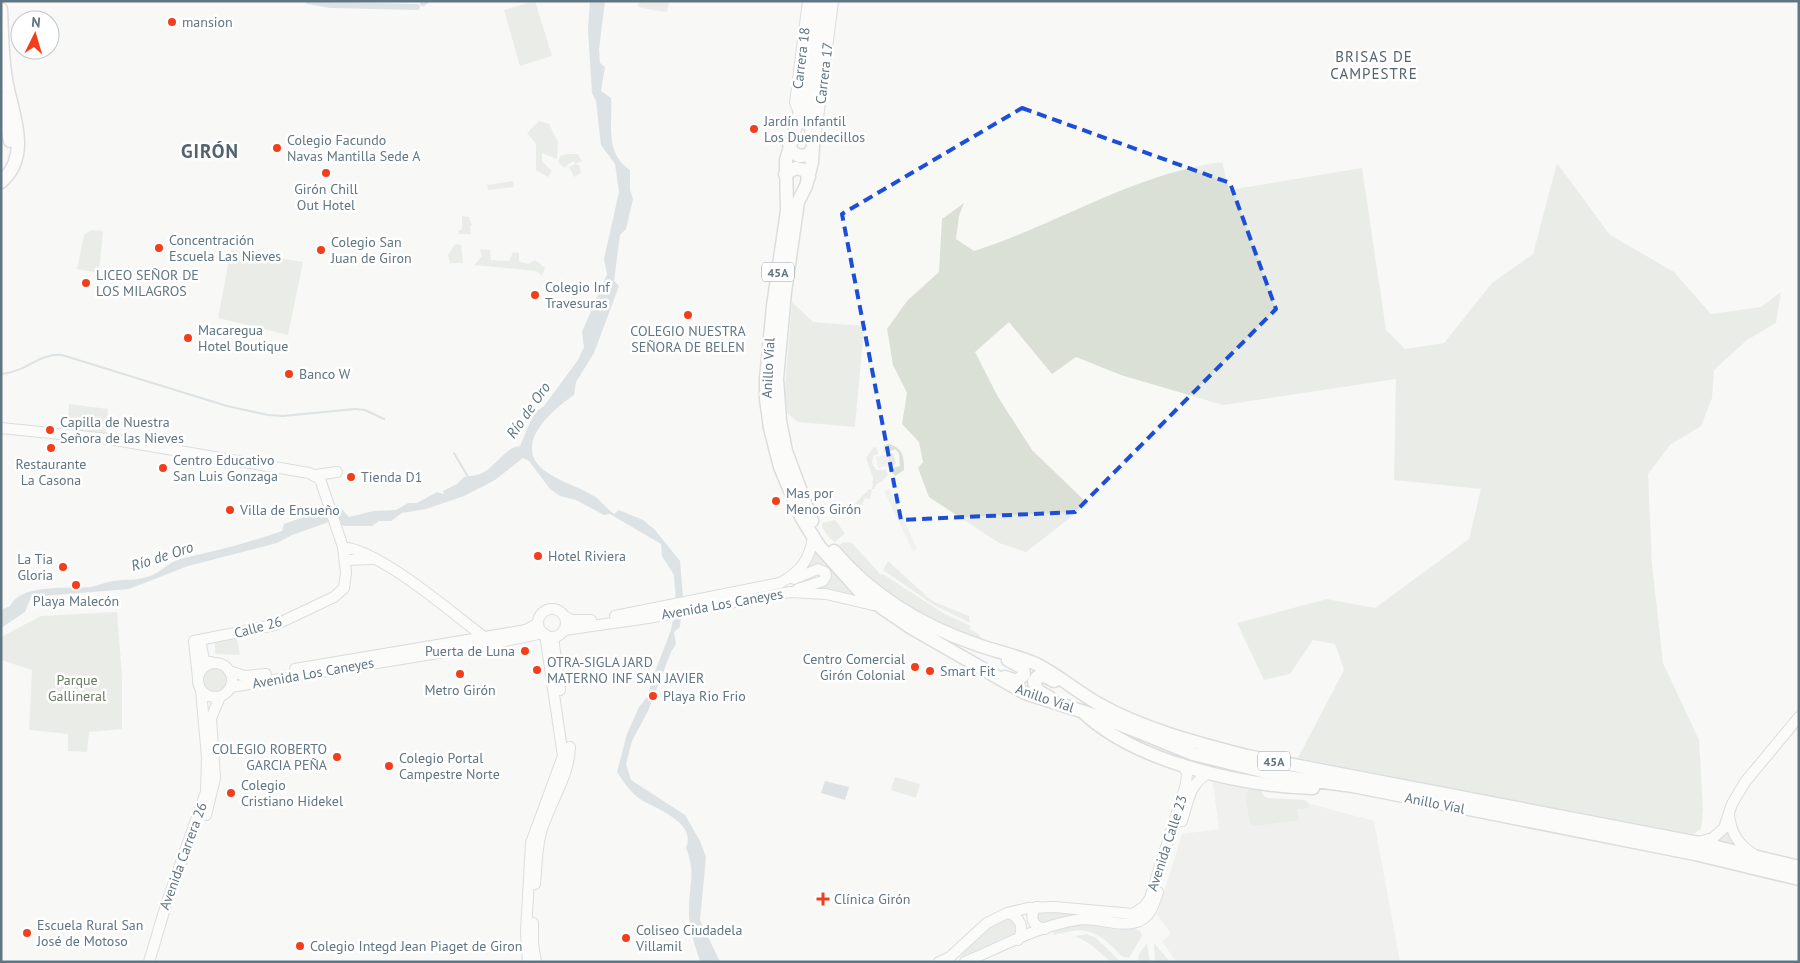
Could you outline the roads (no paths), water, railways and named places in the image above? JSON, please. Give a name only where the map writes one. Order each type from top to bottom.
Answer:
[{"type":"highway","name":"Anillo Víal","points":[[816,1],[800,114],[789,144],[785,174],[787,211],[773,306],[766,379],[766,399],[770,428],[780,467],[801,517],[813,537],[848,580],[879,607],[1024,693],[1076,709],[1217,760],[1287,777],[1353,786],[1695,854],[1799,878]]},
{"type":"highway","name":"Anillo Víal","points":[[826,1],[810,120],[813,146],[809,177],[798,202],[785,292],[777,373],[780,424],[792,469],[816,527],[855,574],[872,590],[904,613],[949,635],[1036,664],[1097,703],[1136,720],[1220,749],[1695,843],[1799,867]]},
{"type":"highway","points":[[1,9],[6,79],[19,138],[12,168],[1,182]]},
{"type":"highway","points":[[1,100],[11,139],[7,159],[1,169]]},
{"type":"highway","points":[[789,144],[792,152],[799,156],[808,155],[813,146]]},
{"type":"highway","points":[[785,174],[792,169],[800,168],[809,177]]},
{"type":"highway","points":[[970,662],[1014,681],[1024,678],[1023,668],[978,645]]},
{"type":"highway","points":[[1080,691],[1044,676],[1035,680],[1034,686],[1038,691],[1076,709],[1122,742],[1182,764],[1236,780],[1294,787],[1353,786]]},
{"type":"street","name":"Carrera 18","points":[[800,114],[795,102],[808,1]]},
{"type":"street","name":"Carrera 17","points":[[813,146],[817,135],[833,1]]},
{"type":"street","points":[[1,428],[109,439],[315,475],[337,472]]},
{"type":"street","points":[[315,475],[324,488],[342,544],[345,560],[363,558],[380,561]]},
{"type":"street","name":"Avenida Los Caneyes","points":[[688,607],[780,583],[796,574],[805,564],[810,556],[813,537]]},
{"type":"street","points":[[342,544],[360,550],[380,561],[484,637]]},
{"type":"street","name":"Calle 26","points":[[197,641],[275,625],[334,597],[344,588],[345,560]]},
{"type":"street","points":[[780,583],[818,569],[825,572],[826,576],[823,581],[790,592]]},
{"type":"street","name":"Avenida Los Caneyes","points":[[564,630],[657,612],[790,592],[826,594],[879,607]]},
{"type":"street","points":[[536,962],[532,933],[538,845],[543,827],[567,770],[570,755],[547,635],[538,623],[540,616],[550,609],[557,610],[564,616],[564,630],[547,635]]},
{"type":"street","name":"Avenida Los Caneyes","points":[[564,616],[572,620],[588,620],[657,612]]},
{"type":"street","name":"Avenida Los Caneyes","points":[[229,671],[237,675],[255,676],[526,630],[538,623]]},
{"type":"street","name":"Avenida Los Caneyes","points":[[231,687],[547,635]]},
{"type":"street","points":[[528,962],[526,932],[531,843],[563,756],[547,635]]},
{"type":"street","points":[[197,641],[204,660],[224,666],[232,678],[231,687],[220,697],[210,697],[201,690],[198,678],[197,641]]},
{"type":"street","points":[[198,678],[204,667],[214,663]]},
{"type":"street","name":"Avenida Carrera 26","points":[[149,962],[160,923],[206,792],[207,757],[201,690]]},
{"type":"street","name":"Avenida Carrera 26","points":[[155,962],[171,906],[211,800],[215,769],[211,718],[220,697]]},
{"type":"street","points":[[1695,843],[1706,841],[1719,834],[1724,828],[1736,797],[1745,782],[1799,717]]},
{"type":"street","name":"Avenida Calle 23","points":[[939,962],[950,957],[987,923],[1007,913],[1037,907],[1081,908],[1125,915],[1133,914],[1145,906],[1150,898],[1186,784],[1187,773],[1182,764]]},
{"type":"street","name":"Avenida Calle 23","points":[[965,962],[1045,928],[1081,919],[1128,923],[1136,922],[1146,916],[1154,905],[1192,788],[1198,779],[1210,773]]},
{"type":"street","points":[[1729,814],[1730,824],[1738,841],[1745,848],[1762,857]]},
{"type":"street","points":[[1037,907],[1033,912],[1033,921],[1039,928],[1045,928]]},
{"type":"street","points":[[1007,913],[1014,916],[1021,925],[1022,933],[1018,940]]},
{"type":"waterway","points":[[308,1],[331,5],[417,7]]},
{"type":"waterway","points":[[1,374],[17,370],[46,357],[62,355],[227,406],[268,415],[283,416],[355,409],[365,410],[384,419]]},
{"type":"waterway","points":[[454,453],[468,477]]},
{"type":"place","name":"mansion","points":[[172,22]]},
{"type":"place","name":"Jardín Infantil Los Duendecillos","points":[[754,129]]},
{"type":"place","name":"Colegio Facundo Navas Mantilla Sede A","points":[[277,148]]},
{"type":"place","name":"Girón Chill Out Hotel","points":[[326,173]]},
{"type":"place","name":"Concentración Escuela Las Nieves","points":[[159,248]]},
{"type":"place","name":"Colegio San Juan de Giron","points":[[321,250]]},
{"type":"place","name":"LICEO SEÑOR DE LOS MILAGROS","points":[[86,283]]},
{"type":"place","name":"Colegio Inf Travesuras","points":[[535,295]]},
{"type":"place","name":"COLEGIO NUESTRA SEÑORA DE BELEN","points":[[688,315]]},
{"type":"place","name":"Macaregua Hotel Boutique","points":[[188,338]]},
{"type":"place","name":"Banco W","points":[[289,374]]},
{"type":"place","name":"Capilla de Nuestra Señora de las Nieves","points":[[50,430]]},
{"type":"place","name":"Restaurante La Casona","points":[[51,448]]},
{"type":"place","name":"Centro Educativo San Luis Gonzaga","points":[[163,468]]},
{"type":"place","name":"Tienda D1","points":[[351,477]]},
{"type":"place","name":"Mas por Menos Girón","points":[[776,501]]},
{"type":"place","name":"Villa de Ensueño","points":[[230,510]]},
{"type":"place","name":"Hotel Riviera","points":[[538,556]]},
{"type":"place","name":"La Tia Gloria","points":[[63,567]]},
{"type":"place","name":"Playa Malecón","points":[[76,585]]},
{"type":"place","name":"Puerta de Luna","points":[[525,651]]},
{"type":"place","name":"Centro Comercial Girón Colonial","points":[[915,667]]},
{"type":"place","name":"OTRA-SIGLA JARD MATERNO INF SAN JAVIER","points":[[537,670]]},
{"type":"place","name":"Smart Fit","points":[[930,671]]},
{"type":"place","name":"Metro Girón","points":[[460,674]]},
{"type":"place","name":"Playa Rio Frio","points":[[653,696]]},
{"type":"place","name":"COLEGIO ROBERTO GARCIA PEÑA","points":[[337,757]]},
{"type":"place","name":"Colegio Portal Campestre Norte","points":[[389,766]]},
{"type":"place","name":"Colegio Cristiano Hidekel","points":[[231,793]]},
{"type":"place","name":"Clínica Girón","points":[[823,899]]},
{"type":"place","name":"Escuela Rural San José de Motoso","points":[[27,933]]},
{"type":"place","name":"Coliseo Ciudadela Villamil","points":[[626,938]]},
{"type":"place","name":"Colegio Integd Jean Piaget de Giron","points":[[300,946]]},
{"type":"district","name":"BRISAS DE CAMPESTRE","points":[[1374,64]]},
{"type":"district","name":"GIRÓN","points":[[210,151]]},
{"type":"water label","name":"Río de Oro","points":[[528,410]]},
{"type":"water label","name":"Río de Oro","points":[[162,556]]},
{"type":"park label","name":"Parque Gallineral","points":[[77,688]]}]
